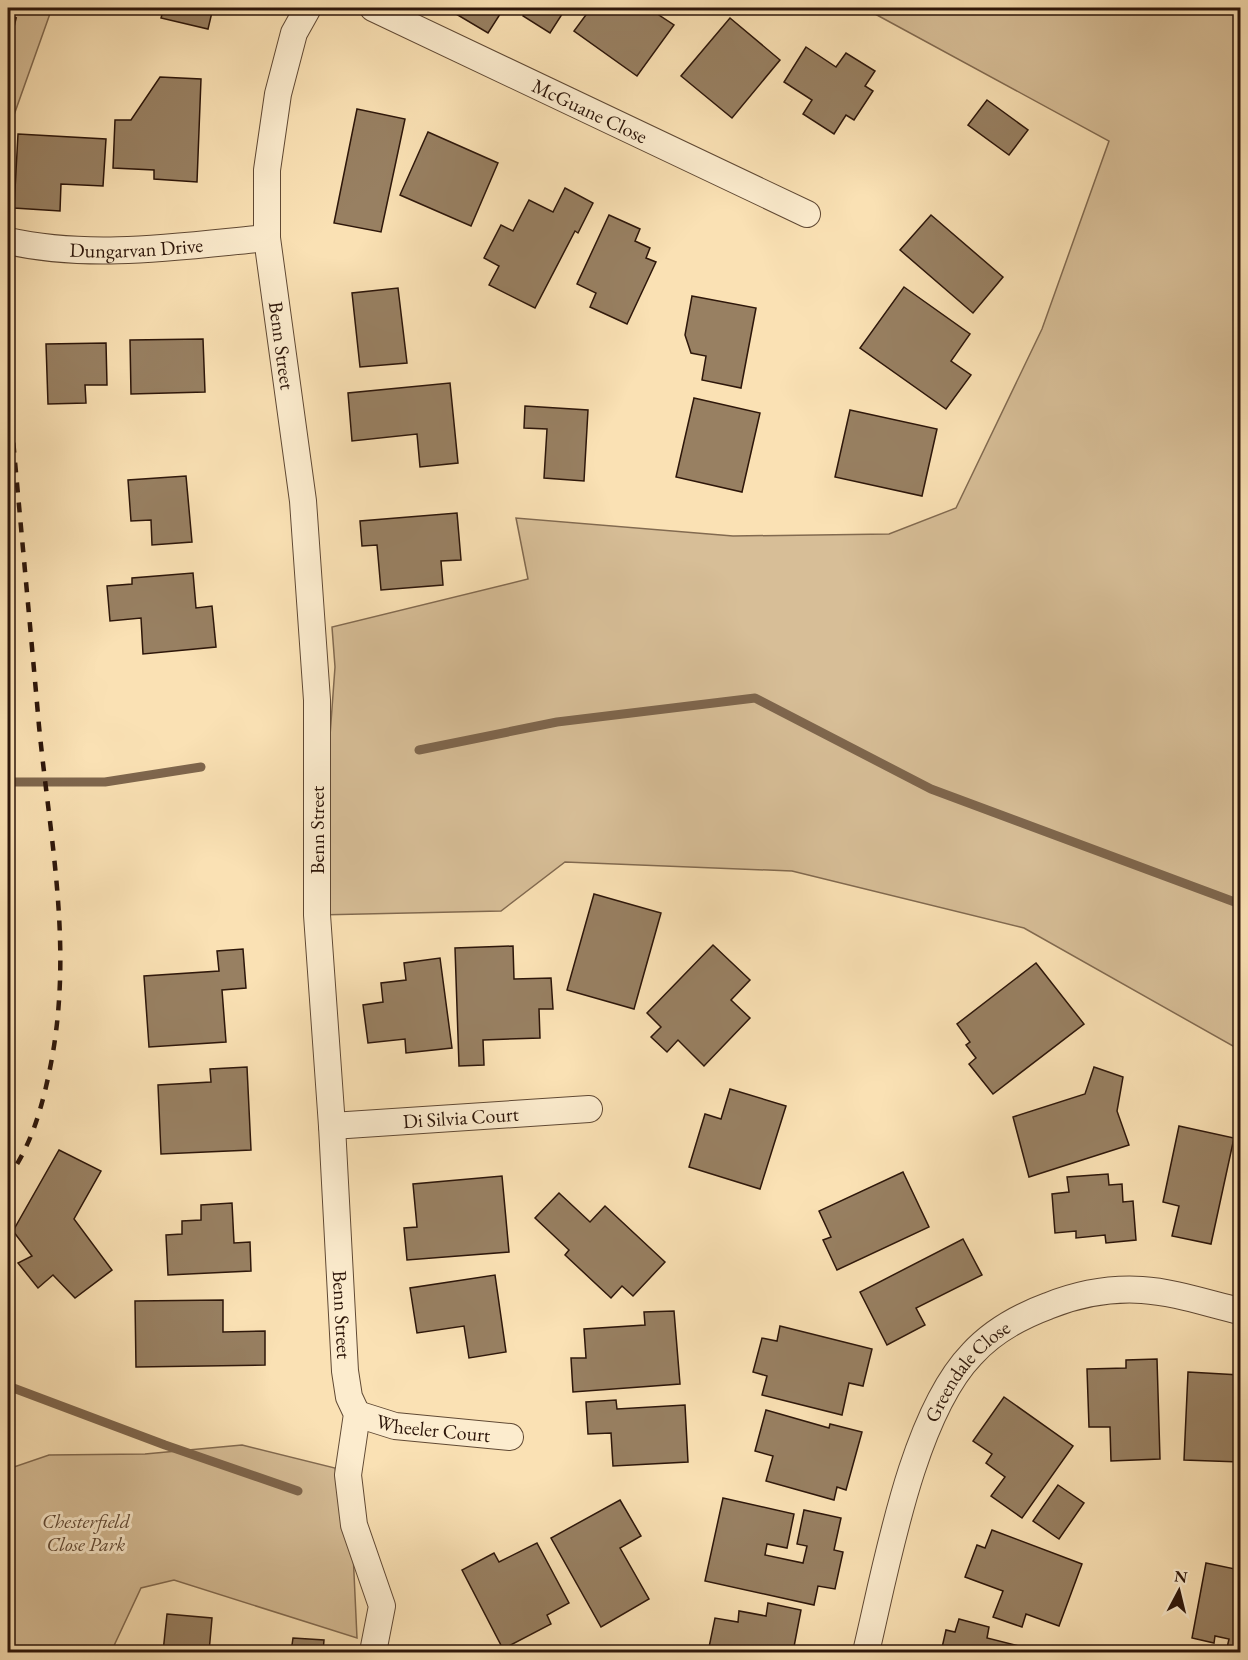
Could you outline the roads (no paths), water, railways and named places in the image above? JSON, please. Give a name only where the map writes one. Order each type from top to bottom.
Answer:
[{"type":"street","name":"Benn Street","points":[[308,8],[294,33],[278,94],[267,170],[267,238],[304,512],[317,700],[317,915],[332,1126],[345,1371],[350,1397],[357,1414],[348,1475],[354,1525],[382,1606],[373,1653]]},
{"type":"street","name":"McGuane Close","points":[[373,8],[807,214]]},
{"type":"street","name":"Dungarvan Drive","points":[[8,241],[65,249],[145,249],[267,238]]},
{"type":"street","name":"Di Silvia Court","points":[[332,1126],[589,1109]]},
{"type":"street","name":"Greendale Close","points":[[866,1653],[916,1459],[950,1383],[972,1354],[998,1332],[1030,1313],[1068,1298],[1106,1291],[1143,1290],[1240,1311]]},
{"type":"street","name":"Wheeler Court","points":[[357,1414],[395,1426],[510,1437]]},
{"type":"waterway","points":[[419,750],[557,722],[755,698],[931,789],[1240,904]]},
{"type":"waterway","points":[[8,782],[105,782],[201,767]]},
{"type":"waterway","points":[[8,1386],[165,1445],[298,1491]]},
{"type":"railway","points":[[8,46],[17,8]]},
{"type":"railway","points":[[8,383],[39,726],[58,902],[60,945],[60,989],[56,1033],[48,1078],[33,1130],[8,1178]]},
{"type":"park label","name":"Chesterfield Close Park","points":[[86,1532]]}]
